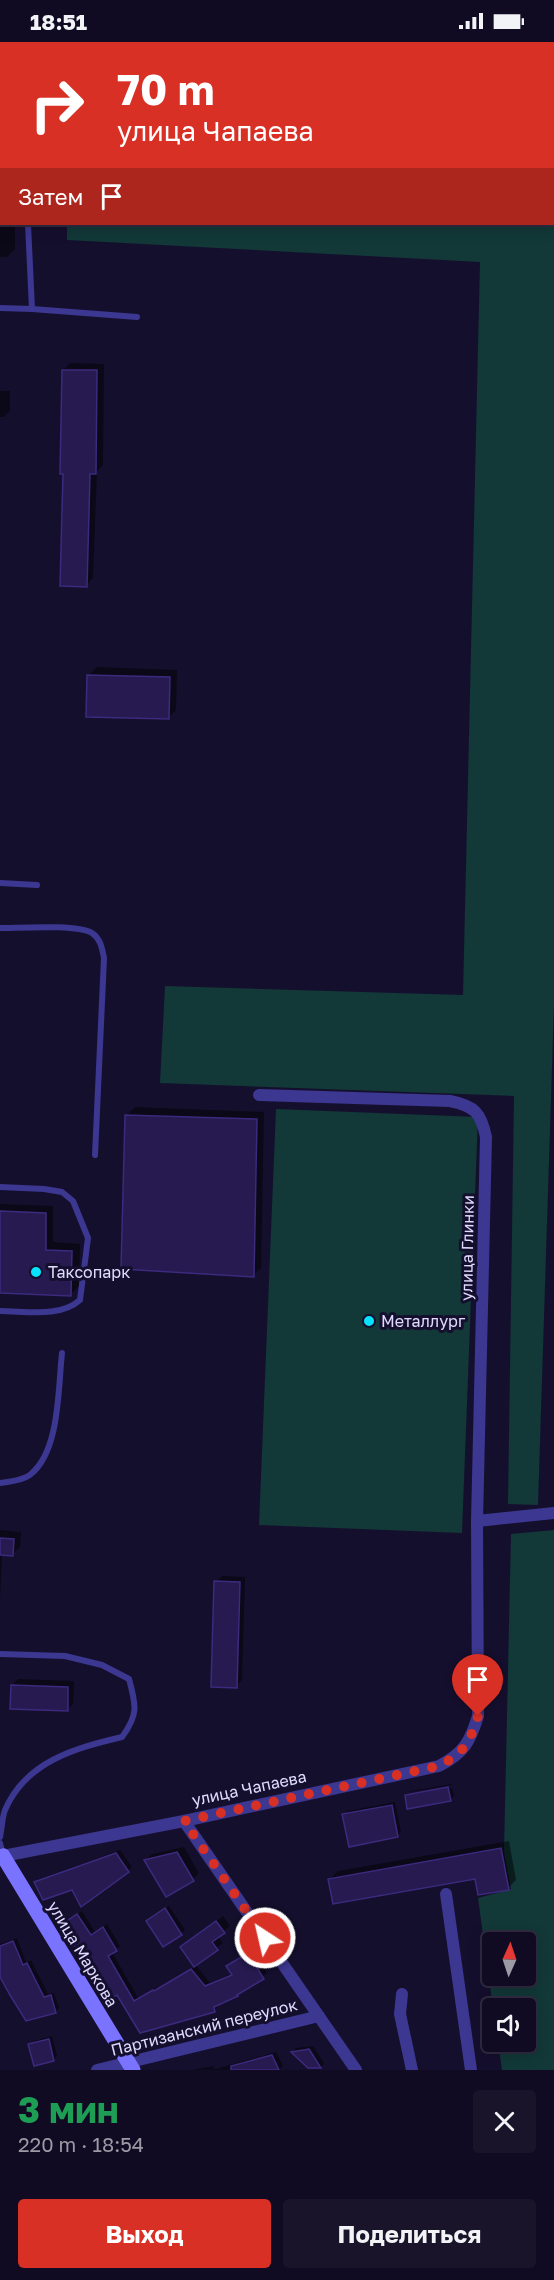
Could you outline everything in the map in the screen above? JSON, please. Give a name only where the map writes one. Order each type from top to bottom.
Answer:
[{"type":"main road","name":"улица Маркова","points":[[1,1852],[130,2067]]},
{"type":"street","name":"улица Глинки","points":[[259,1095],[450,1101],[465,1104],[476,1112],[482,1121],[486,1137],[477,1521],[478,1716]]},
{"type":"street","points":[[477,1521],[554,1513]]},
{"type":"street","name":"улица Чапаева","points":[[1,1852],[184,1821],[439,1766],[462,1750],[472,1736],[478,1716]]},
{"type":"street","points":[[184,1821],[356,2070]]},
{"type":"street","points":[[446,1894],[471,2070]]},
{"type":"street","points":[[402,1994],[400,2014],[412,2070]]},
{"type":"street","name":"Партизанский переулок","points":[[97,2070],[130,2067],[319,2016]]},
{"type":"lane","points":[[28,225],[32,309]]},
{"type":"lane","points":[[0,308],[137,317]]},
{"type":"lane","points":[[0,883],[37,885]]},
{"type":"lane","points":[[0,928],[73,928],[91,933],[100,942],[104,958],[95,1155]]},
{"type":"lane","points":[[0,1187],[62,1192],[74,1201],[88,1238],[81,1300],[71,1308],[51,1311],[0,1311]]},
{"type":"lane","points":[[0,1483],[30,1475],[46,1457],[53,1430],[62,1353]]},
{"type":"lane","points":[[0,1654],[65,1656],[102,1665],[129,1678],[136,1705],[133,1723],[122,1737],[87,1746],[44,1763],[21,1784],[5,1810],[0,1837]]},
{"type":"green space","points":[[67,225],[554,225],[554,1004],[538,1505],[508,1504],[514,1096],[160,1083],[165,986],[463,995],[480,262],[67,240]]},
{"type":"green space","name":"Металлург","points":[[276,1109],[478,1117],[462,1533],[259,1525]]},
{"type":"green space","points":[[554,1530],[554,2070],[502,2070],[499,2052],[536,2052],[536,1998],[492,1998],[490,1986],[536,1986],[536,1932],[483,1932],[478,1898],[511,1889],[504,1852],[511,1534]]},
{"type":"building","points":[[62,370],[97,370],[96,474],[90,474],[87,587],[60,586],[63,474],[60,474]]},
{"type":"building","points":[[87,675],[170,677],[169,719],[86,717]]},
{"type":"building","points":[[125,1115],[257,1119],[254,1277],[121,1269]]},
{"type":"building","name":"Таксопарк","points":[[0,1211],[46,1213],[46,1250],[72,1251],[71,1296],[0,1293]]},
{"type":"building","points":[[0,1538],[14,1539],[13,1556],[0,1555]]},
{"type":"building","points":[[214,1581],[240,1582],[237,1688],[211,1687]]},
{"type":"building","points":[[11,1685],[68,1687],[68,1711],[10,1709]]},
{"type":"building","points":[[448,1787],[451,1801],[407,1809],[405,1795]]},
{"type":"building","points":[[392,1805],[398,1837],[349,1847],[342,1814]]},
{"type":"building","points":[[501,1848],[509,1890],[478,1895],[475,1879],[333,1904],[328,1879]]},
{"type":"building","points":[[177,1852],[194,1881],[166,1897],[144,1860]]},
{"type":"building","points":[[116,1853],[129,1872],[81,1907],[72,1890],[43,1900],[34,1882]]},
{"type":"building","points":[[165,1908],[182,1935],[163,1947],[146,1921]]},
{"type":"building","points":[[77,1914],[91,1935],[103,1927],[117,1951],[108,1956],[134,2001],[191,1969],[205,1986],[232,1975],[226,1966],[248,1953],[264,1979],[238,1996],[214,2007],[215,2012],[140,2033],[117,1995],[108,2000],[61,1925]]},
{"type":"building","points":[[216,1921],[225,1933],[212,1942],[218,1950],[194,1967],[180,1947]]},
{"type":"building","points":[[13,1941],[23,1965],[27,1963],[44,1997],[51,1995],[56,2013],[26,2021],[10,1995],[0,1977],[0,1946]]},
{"type":"building","points":[[49,2039],[54,2061],[34,2066],[28,2044]]},
{"type":"building","points":[[309,2049],[321,2068],[308,2068],[291,2052]]},
{"type":"building","points":[[272,2055],[279,2070],[231,2070],[231,2066]]},
{"type":"place","name":"Таксопарк","points":[[36,1272]]},
{"type":"place","name":"Металлург","points":[[369,1321]]},
{"type":"route","points":[[265,1938],[184,1821],[439,1766],[462,1750],[472,1736],[478,1716]]}]
